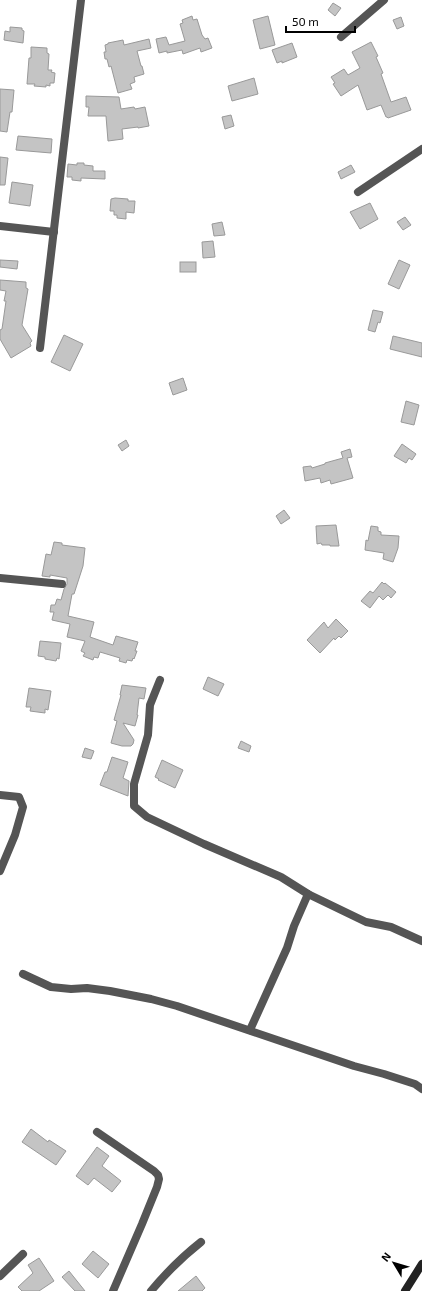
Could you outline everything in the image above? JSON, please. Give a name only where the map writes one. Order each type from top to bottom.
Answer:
[{"type":"street","points":[[40,348],[80,0]]},
{"type":"street","points":[[341,37],[384,0]]},
{"type":"street","points":[[358,192],[422,149]]},
{"type":"street","points":[[0,226],[54,232]]},
{"type":"street","points":[[0,578],[62,584]]},
{"type":"street","points":[[160,680],[150,705],[148,735],[134,784],[134,806],[147,817],[204,844],[281,877],[308,894],[366,922],[391,927],[422,941]]},
{"type":"street","points":[[0,795],[19,797],[23,807],[15,834],[0,871]]},
{"type":"street","points":[[250,1030],[287,948],[294,926],[308,894]]},
{"type":"street","points":[[23,974],[51,987],[71,989],[87,988],[110,991],[177,1006],[354,1066],[415,1084],[422,1089]]},
{"type":"street","points":[[97,1132],[154,1171],[158,1175],[159,1179],[142,1224],[113,1291]]},
{"type":"street","points":[[151,1291],[176,1263],[201,1242]]},
{"type":"street","points":[[0,1276],[23,1254]]},
{"type":"street","points":[[405,1291],[422,1264]]},
{"type":"building","points":[[333,3],[341,8],[335,16],[328,10]]},
{"type":"building","points":[[192,16],[193,20],[197,19],[202,35],[205,39],[208,38],[212,48],[201,52],[200,48],[183,54],[182,50],[159,53],[156,39],[166,37],[169,45],[185,41],[180,24],[183,23],[182,20]]},
{"type":"building","points":[[268,16],[275,45],[260,49],[253,20]]},
{"type":"building","points":[[401,17],[404,26],[397,29],[393,20]]},
{"type":"building","points":[[10,27],[22,28],[24,31],[23,43],[4,40],[5,31],[10,32]]},
{"type":"building","points":[[149,39],[151,48],[137,51],[144,74],[134,77],[135,82],[130,84],[132,89],[118,93],[111,66],[109,67],[107,59],[105,59],[105,45],[123,40],[124,45]]},
{"type":"building","points":[[371,42],[378,56],[376,57],[383,73],[381,74],[391,102],[406,97],[411,110],[388,118],[386,117],[381,105],[367,110],[358,85],[341,96],[333,84],[335,83],[331,77],[344,69],[348,75],[360,68],[352,52]]},
{"type":"building","points":[[292,43],[297,57],[282,63],[282,61],[277,63],[272,50]]},
{"type":"building","points":[[31,47],[47,48],[47,53],[49,54],[48,70],[52,70],[51,72],[55,73],[54,83],[50,83],[50,86],[34,86],[35,84],[27,84]]},
{"type":"building","points":[[254,78],[258,94],[232,101],[228,86]]},
{"type":"building","points":[[0,89],[14,90],[12,112],[10,112],[7,132],[0,131]]},
{"type":"building","points":[[86,96],[119,97],[121,109],[145,107],[149,126],[122,129],[123,139],[108,141],[106,116],[88,116],[89,107],[86,107]]},
{"type":"building","points":[[231,115],[234,126],[225,129],[222,117]]},
{"type":"building","points":[[18,136],[52,139],[51,153],[16,150]]},
{"type":"building","points":[[0,157],[8,158],[5,185],[0,185]]},
{"type":"building","points":[[77,163],[84,163],[84,165],[93,166],[93,171],[105,171],[105,179],[81,178],[81,181],[72,180],[72,177],[67,177],[68,164],[77,165]]},
{"type":"building","points":[[351,165],[355,172],[341,179],[338,172]]},
{"type":"building","points":[[12,182],[33,185],[30,206],[9,203]]},
{"type":"building","points":[[115,198],[135,201],[134,213],[126,212],[126,219],[117,218],[117,215],[114,215],[114,211],[110,211],[111,199]]},
{"type":"building","points":[[370,203],[378,219],[360,229],[350,212]]},
{"type":"building","points":[[405,217],[411,225],[403,230],[397,222]]},
{"type":"building","points":[[222,222],[225,235],[214,236],[212,224]]},
{"type":"building","points":[[213,241],[215,257],[203,258],[202,242]]},
{"type":"building","points":[[0,260],[18,261],[17,269],[0,267]]},
{"type":"building","points":[[399,260],[410,265],[399,289],[388,284]]},
{"type":"building","points":[[180,262],[196,262],[196,272],[180,272]]},
{"type":"building","points":[[0,280],[26,282],[26,288],[28,289],[22,325],[32,341],[30,343],[31,346],[11,358],[0,339],[0,330],[2,329],[6,301],[4,301],[6,291],[0,290]]},
{"type":"building","points":[[373,310],[383,312],[380,323],[378,322],[375,332],[368,330]]},
{"type":"building","points":[[64,335],[83,344],[70,371],[51,362]]},
{"type":"building","points":[[393,336],[422,343],[422,357],[390,349]]},
{"type":"building","points":[[183,378],[187,390],[173,395],[169,383]]},
{"type":"building","points":[[406,401],[419,405],[414,425],[401,422]]},
{"type":"building","points":[[126,440],[129,446],[122,451],[118,445]]},
{"type":"building","points":[[402,444],[416,454],[412,460],[409,458],[406,463],[394,456]]},
{"type":"building","points":[[350,449],[352,457],[347,458],[353,478],[331,484],[330,480],[321,483],[320,478],[305,481],[303,467],[311,466],[312,468],[343,458],[341,452]]},
{"type":"building","points":[[284,510],[290,518],[281,524],[276,516]]},
{"type":"building","points":[[336,525],[339,546],[322,545],[321,543],[317,544],[316,526]]},
{"type":"building","points":[[371,526],[378,527],[378,531],[381,532],[381,535],[399,536],[398,548],[393,562],[383,559],[384,553],[365,550],[366,540],[368,541]]},
{"type":"building","points":[[54,542],[62,543],[62,545],[85,548],[83,566],[74,594],[72,594],[68,616],[94,622],[90,637],[113,645],[116,636],[138,642],[135,651],[137,651],[132,661],[127,660],[126,663],[119,661],[120,658],[100,652],[98,658],[94,657],[93,660],[83,656],[85,653],[81,651],[85,641],[67,637],[70,624],[52,620],[54,612],[50,612],[51,605],[55,605],[57,599],[61,600],[67,584],[67,578],[50,575],[50,577],[42,576],[46,554],[51,555]]},
{"type":"building","points":[[382,582],[396,592],[391,598],[388,595],[383,600],[379,596],[370,608],[361,601],[370,591],[373,593]]},
{"type":"building","points":[[336,619],[348,631],[341,638],[339,636],[335,640],[334,638],[320,653],[307,640],[324,622],[328,628]]},
{"type":"building","points":[[40,641],[61,643],[59,659],[57,658],[56,661],[38,656]]},
{"type":"building","points":[[208,677],[224,684],[218,696],[203,689]]},
{"type":"building","points":[[122,685],[146,688],[144,699],[139,698],[138,715],[135,726],[123,723],[134,740],[131,746],[122,746],[111,743],[117,721],[114,720],[121,695]]},
{"type":"building","points":[[29,688],[51,691],[48,710],[45,709],[45,713],[30,711],[31,707],[26,707]]},
{"type":"building","points":[[241,741],[251,746],[249,752],[238,748]]},
{"type":"building","points":[[85,748],[94,751],[91,759],[82,757]]},
{"type":"building","points":[[112,757],[128,762],[123,778],[129,781],[128,796],[100,785],[105,772],[107,772]]},
{"type":"building","points":[[162,760],[183,770],[175,788],[155,777]]},
{"type":"building","points":[[31,1129],[48,1142],[49,1140],[66,1151],[56,1165],[22,1142]]},
{"type":"building","points":[[97,1147],[109,1156],[102,1166],[121,1181],[112,1192],[94,1178],[88,1185],[76,1176]]},
{"type":"building","points":[[93,1251],[109,1264],[98,1278],[82,1264]]},
{"type":"building","points":[[39,1258],[54,1281],[39,1291],[22,1291],[18,1287],[33,1273],[28,1265]]},
{"type":"building","points":[[69,1271],[85,1291],[75,1291],[62,1277]]},
{"type":"building","points":[[196,1276],[205,1288],[202,1291],[178,1291]]}]
